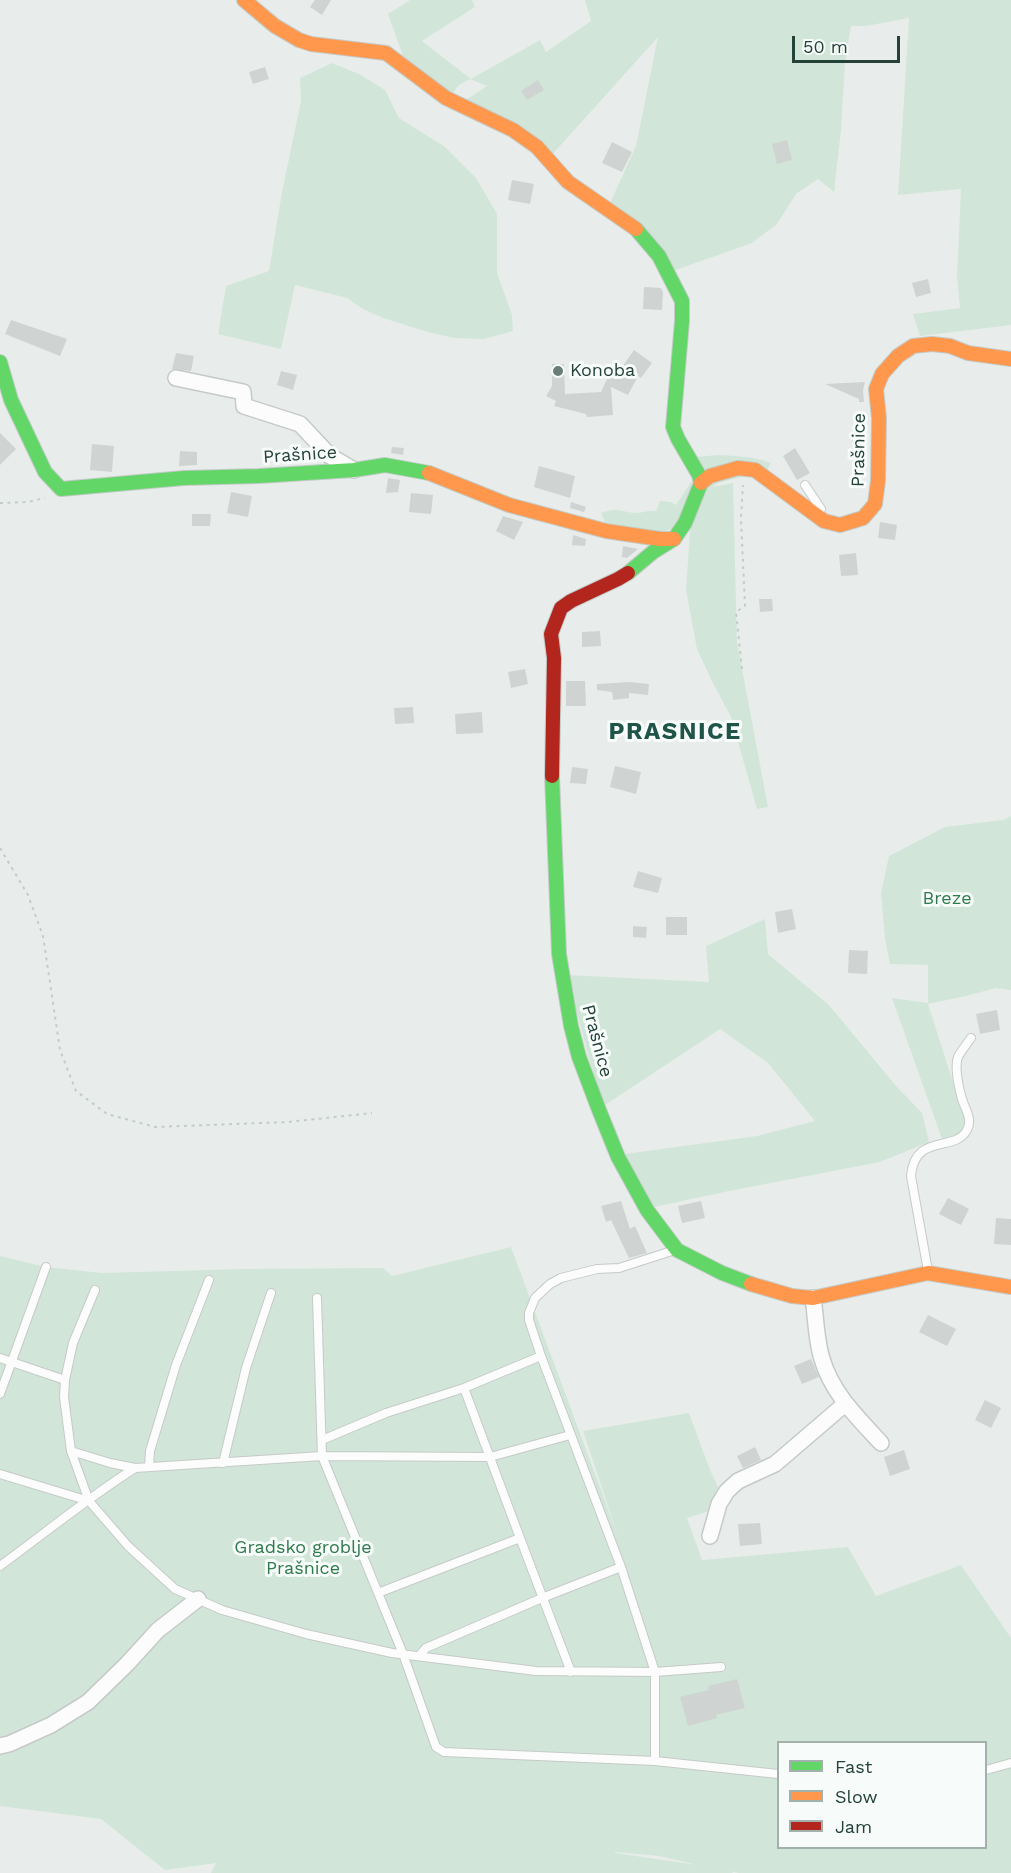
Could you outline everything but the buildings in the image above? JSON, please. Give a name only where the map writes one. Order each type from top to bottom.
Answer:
[{"type":"street","points":[[244,0],[275,26],[311,44],[386,53],[446,98],[513,129],[537,147],[568,182],[633,226],[659,256],[682,301],[673,427],[701,483],[710,476],[738,468],[755,470],[809,512],[829,522]]},
{"type":"street","name":"Prašnice","points":[[829,522],[840,525],[863,518],[875,504],[878,481],[879,418],[876,389],[882,374],[897,356],[913,346],[932,344],[950,346],[968,353],[1011,359]]},
{"type":"street","points":[[0,362],[11,400],[45,472],[61,489]]},
{"type":"street","points":[[176,378],[243,392],[244,406],[300,424],[330,456],[354,470]]},
{"type":"street","name":"Prašnice","points":[[61,489],[184,478],[354,470],[385,465],[422,471],[509,505],[606,531],[674,539]]},
{"type":"street","name":"Prašnice","points":[[701,483],[685,523],[674,539],[618,579],[561,608],[551,634],[554,658],[552,787],[559,954],[571,1026],[579,1057],[618,1157],[647,1210],[677,1250],[722,1273],[761,1288],[792,1296],[813,1298],[928,1273],[1011,1287]]},
{"type":"street","points":[[813,1298],[822,1358],[833,1387],[845,1404],[881,1443]]},
{"type":"street","points":[[710,1536],[718,1504],[727,1491],[738,1481],[775,1464],[845,1404]]},
{"type":"street","points":[[0,1746],[51,1725],[88,1702],[158,1630],[198,1599]]},
{"type":"lane","points":[[805,485],[829,522]]},
{"type":"lane","points":[[928,1273],[910,1176],[911,1167],[923,1150],[932,1144],[955,1141],[968,1129],[969,1118],[962,1099],[957,1058],[971,1038]]},
{"type":"lane","points":[[655,1761],[655,1672],[621,1567],[541,1356],[529,1313],[531,1305],[540,1292],[561,1278],[597,1269],[619,1268],[677,1250]]},
{"type":"lane","points":[[0,1394],[46,1267]]},
{"type":"lane","points":[[149,1467],[150,1451],[176,1365],[209,1280]]},
{"type":"lane","points":[[95,1290],[73,1343],[65,1380],[64,1397],[71,1451],[88,1501],[128,1546],[175,1589],[222,1610],[306,1634],[403,1654],[536,1671],[655,1672],[721,1667]]},
{"type":"lane","points":[[223,1463],[246,1368],[271,1293]]},
{"type":"lane","points":[[317,1298],[322,1456],[403,1654],[436,1747],[444,1752],[655,1761],[777,1774]]},
{"type":"lane","points":[[322,1440],[386,1413],[464,1388],[541,1356]]},
{"type":"lane","points":[[0,1358],[65,1380]]},
{"type":"lane","points":[[464,1388],[571,1672]]},
{"type":"lane","points":[[71,1451],[135,1468],[322,1456],[490,1458],[570,1435]]},
{"type":"lane","points":[[0,1566],[109,1484],[135,1468]]},
{"type":"lane","points":[[0,1474],[88,1501]]},
{"type":"lane","points":[[378,1593],[520,1538]]},
{"type":"lane","points":[[419,1656],[426,1648],[621,1567]]},
{"type":"lane","points":[[987,1770],[1011,1763]]},
{"type":"path","points":[[742,669],[736,612],[745,606],[741,518],[745,469]]},
{"type":"path","points":[[0,503],[28,502],[47,497],[61,489]]},
{"type":"path","points":[[0,848],[28,895],[43,936],[60,1050],[76,1091],[107,1114],[154,1127],[288,1122],[372,1113]]},
{"type":"green space","points":[[410,0],[472,0],[475,7],[422,41],[471,79],[540,40],[546,52],[591,21],[585,0],[1011,0],[1011,325],[920,336],[913,314],[960,308],[957,276],[961,189],[898,195],[909,18],[866,26],[851,26],[845,62],[834,192],[818,179],[796,194],[777,224],[752,243],[670,272],[610,203],[636,146],[658,37],[550,157],[463,102],[487,86],[470,79],[459,85],[452,94],[403,56],[388,14]]},
{"type":"green space","points":[[332,63],[361,75],[385,90],[399,118],[445,147],[476,178],[497,214],[497,273],[512,315],[513,331],[484,339],[454,338],[383,318],[363,309],[347,298],[295,285],[281,349],[218,334],[226,286],[269,271],[282,192],[301,101],[300,78]]},
{"type":"green space","points":[[718,455],[752,458],[771,463],[761,481],[753,474],[718,483],[712,487],[733,483],[737,642],[768,807],[757,809],[731,717],[697,649],[686,590],[695,457]]},
{"type":"green space","points":[[693,479],[683,526],[650,535],[607,527],[601,513],[615,510],[636,513],[656,511],[660,501],[676,505]]},
{"type":"green space","name":"Breze","points":[[1011,816],[1011,990],[996,988],[928,1004],[969,1132],[942,1139],[892,998],[928,1003],[928,965],[890,964],[885,939],[881,893],[889,856],[945,827],[1003,820]]},
{"type":"green space","points":[[765,919],[768,954],[829,1005],[896,1086],[922,1113],[929,1142],[880,1162],[654,1207],[625,1154],[757,1136],[815,1121],[768,1063],[720,1029],[602,1107],[567,975],[709,982],[706,946]]},
{"type":"green space","name":"Gradsko groblje Prašnice","points":[[511,1247],[618,1536],[583,1431],[689,1413],[710,1470],[727,1505],[687,1518],[702,1560],[848,1547],[876,1596],[961,1565],[1011,1638],[1011,1873],[739,1873],[729,1871],[734,1873],[211,1873],[216,1863],[165,1870],[101,1819],[0,1806],[0,1256],[46,1267],[102,1273],[383,1268],[392,1276]],"holes":[[[615,1852],[659,1856],[698,1865]]]},
{"type":"traffic: fast","points":[[628,573],[653,552],[674,539],[685,523],[701,483],[673,427],[682,301],[659,256],[636,229]]},
{"type":"traffic: fast","points":[[0,362],[11,400],[45,472],[61,489],[184,478],[354,470],[385,465],[429,473]]},
{"type":"traffic: fast","points":[[552,776],[559,954],[571,1026],[579,1057],[599,1110],[618,1157],[647,1210],[677,1250],[722,1273],[751,1284]]},
{"type":"traffic: slow","points":[[244,0],[275,26],[299,40],[311,44],[386,53],[446,98],[513,130],[537,147],[568,182],[636,229]]},
{"type":"traffic: slow","points":[[701,483],[710,476],[738,468],[755,470],[824,521],[840,525],[863,518],[875,504],[878,481],[879,418],[876,389],[882,374],[898,356],[913,346],[932,344],[950,346],[968,353],[1011,359]]},
{"type":"traffic: slow","points":[[429,473],[509,505],[606,531],[674,539]]},
{"type":"traffic: slow","points":[[751,1284],[792,1296],[813,1298],[928,1273],[1011,1287]]},
{"type":"traffic: jam","points":[[552,776],[554,658],[551,634],[561,608],[628,573]]},
{"type":"place","name":"Konoba","points":[[558,371]]},
{"type":"district","name":"PRASNICE","points":[[675,732]]}]
